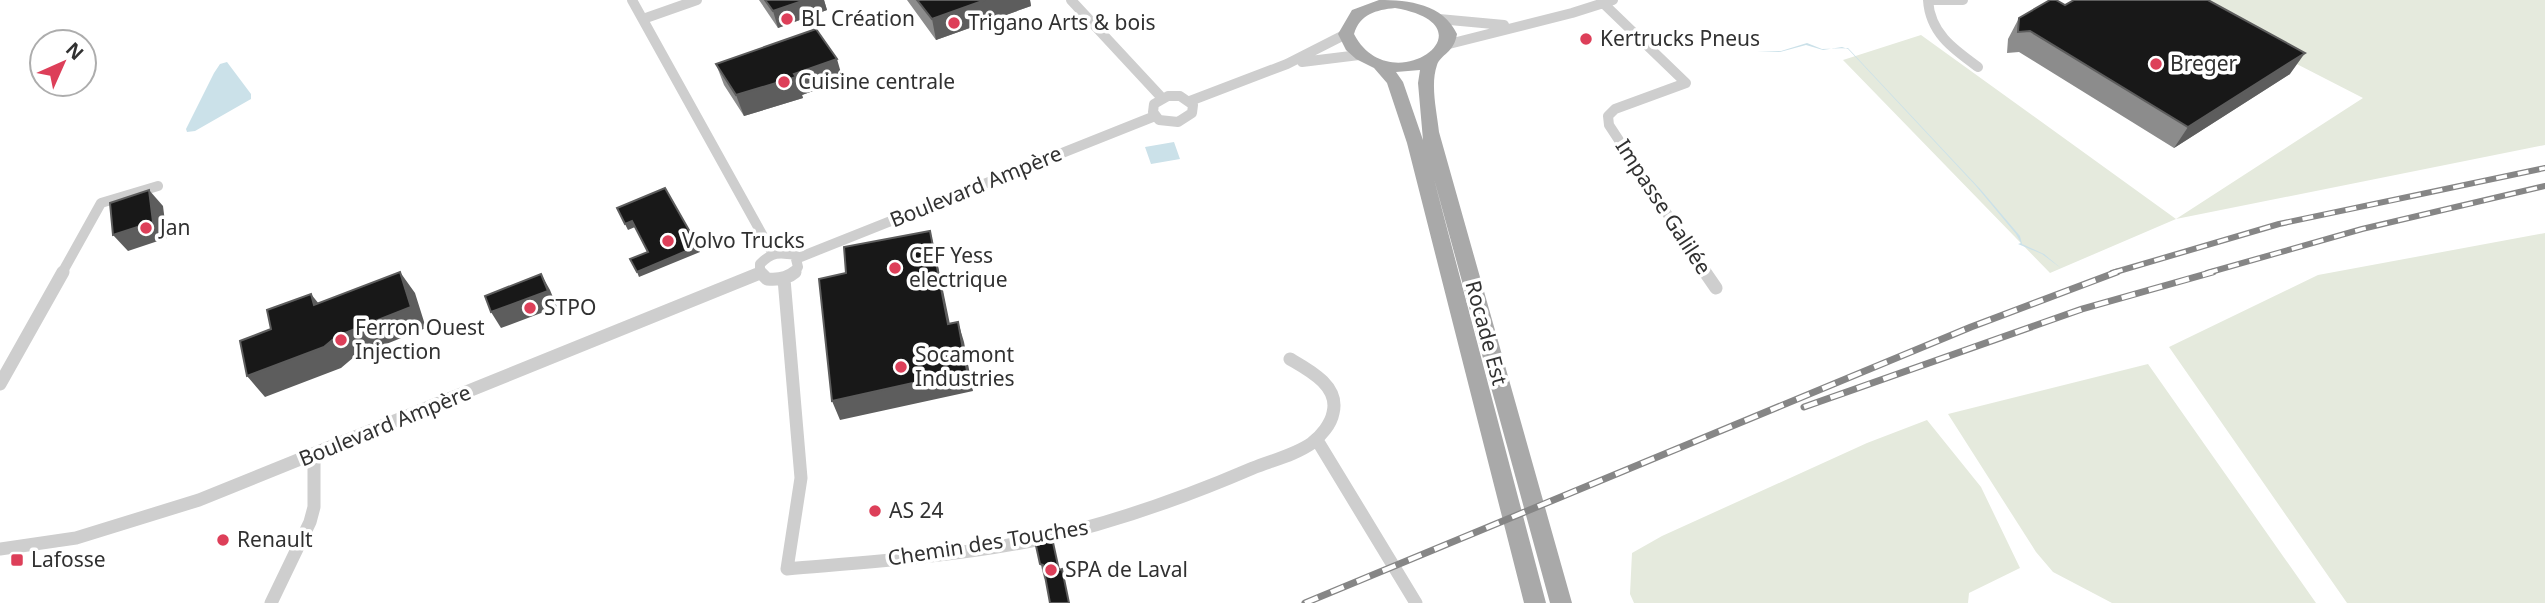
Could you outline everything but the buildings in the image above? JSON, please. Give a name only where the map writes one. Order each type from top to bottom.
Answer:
[{"type":"main road","points":[[1409,2],[1439,19],[1447,32],[1441,53],[1429,61],[1414,65],[1380,64],[1359,55],[1349,44],[1346,34],[1348,24],[1365,4],[1409,2]]},
{"type":"main road","name":"Rocade Est","points":[[1429,61],[1426,83],[1430,132],[1561,603]]},
{"type":"main road","points":[[1380,64],[1395,82],[1416,143],[1535,603]]},
{"type":"street","points":[[632,0],[773,254]]},
{"type":"street","points":[[643,19],[698,0]]},
{"type":"street","points":[[1071,0],[1162,98]]},
{"type":"street","points":[[1963,0],[1930,0],[1927,12],[1945,42],[1978,67]]},
{"type":"street","points":[[1445,45],[1518,25],[1559,18],[1608,2]]},
{"type":"street","name":"Impasse Galilée","points":[[1608,2],[1686,83],[1615,109],[1608,116],[1609,125],[1716,288]]},
{"type":"street","points":[[1439,19],[1518,25]]},
{"type":"street","points":[[1190,101],[1192,113],[1184,120],[1165,122],[1155,116],[1154,104],[1162,98],[1180,96],[1190,101],[1287,64],[1346,34]]},
{"type":"street","points":[[1287,64],[1359,55]]},
{"type":"street","name":"Boulevard Ampère","points":[[798,258],[1155,116]]},
{"type":"street","points":[[0,384],[101,203],[158,186]]},
{"type":"street","points":[[785,252],[798,258],[795,272],[784,279],[772,280],[760,273],[760,264],[773,254],[785,252]]},
{"type":"street","name":"Boulevard Ampère","points":[[0,549],[87,536],[137,522],[314,454],[760,273]]},
{"type":"street","name":"Chemin des Touches","points":[[784,279],[801,478],[787,569],[935,556],[1030,541],[1108,523],[1193,494],[1317,440]]},
{"type":"street","points":[[1290,359],[1325,381],[1333,394],[1335,410],[1317,440],[1412,598]]},
{"type":"street","points":[[271,603],[310,522],[314,507],[314,454]]},
{"type":"shaded area","points":[[2172,0],[2545,0],[2545,145],[2176,219],[2363,98]]},
{"type":"shaded area","points":[[1921,35],[2176,219],[2050,273],[1843,60]]},
{"type":"shaded area","points":[[2545,233],[2545,603],[2347,603],[2169,347],[2318,275]]},
{"type":"shaded area","points":[[2148,364],[2316,603],[2112,603],[2053,572],[2036,552],[1948,414]]},
{"type":"shaded area","points":[[1927,420],[1981,487],[2020,568],[1969,593],[1968,603],[1634,603],[1630,594],[1632,553],[1662,536],[1867,443]]},
{"type":"water","points":[[1807,43],[1822,49],[1832,49],[1823,50],[1806,45],[1780,52],[1757,52],[1781,51]]},
{"type":"water","points":[[1845,48],[1848,48],[1981,190],[2020,236],[2022,244],[2044,254],[2062,269],[2042,254],[2018,244],[2021,243],[2016,234],[1976,186]]},
{"type":"water","points":[[227,62],[251,94],[251,99],[195,131],[187,132],[186,129],[214,73],[220,64]]},
{"type":"water","points":[[1174,142],[1180,159],[1151,164],[1145,147]]},
{"type":"railway","points":[[2112,273],[2279,224],[2545,168]]},
{"type":"railway","points":[[2207,273],[2362,229],[2545,186]]},
{"type":"railway","points":[[1305,603],[1971,327],[2117,272]]},
{"type":"railway","points":[[1804,407],[2082,309],[2213,272]]},
{"type":"place","name":"BL Création","points":[[787,19]]},
{"type":"place","name":"Trigano Arts & bois","points":[[954,23]]},
{"type":"place","name":"Kertrucks Pneus","points":[[1586,39]]},
{"type":"place","name":"Breger","points":[[2156,64]]},
{"type":"place","name":"Cuisine centrale","points":[[784,82]]},
{"type":"place","name":"Jan","points":[[146,228]]},
{"type":"place","name":"Volvo Trucks","points":[[668,241]]},
{"type":"place","name":"CEF Yess electrique","points":[[895,268]]},
{"type":"place","name":"STPO","points":[[530,308]]},
{"type":"place","name":"Ferron Ouest Injection","points":[[341,340]]},
{"type":"place","name":"Socamont Industries","points":[[901,367]]},
{"type":"place","name":"AS 24","points":[[875,511]]},
{"type":"place","name":"Renault","points":[[223,540]]},
{"type":"place","name":"Lafosse","points":[[17,560]]},
{"type":"place","name":"SPA de Laval","points":[[1051,570]]}]
